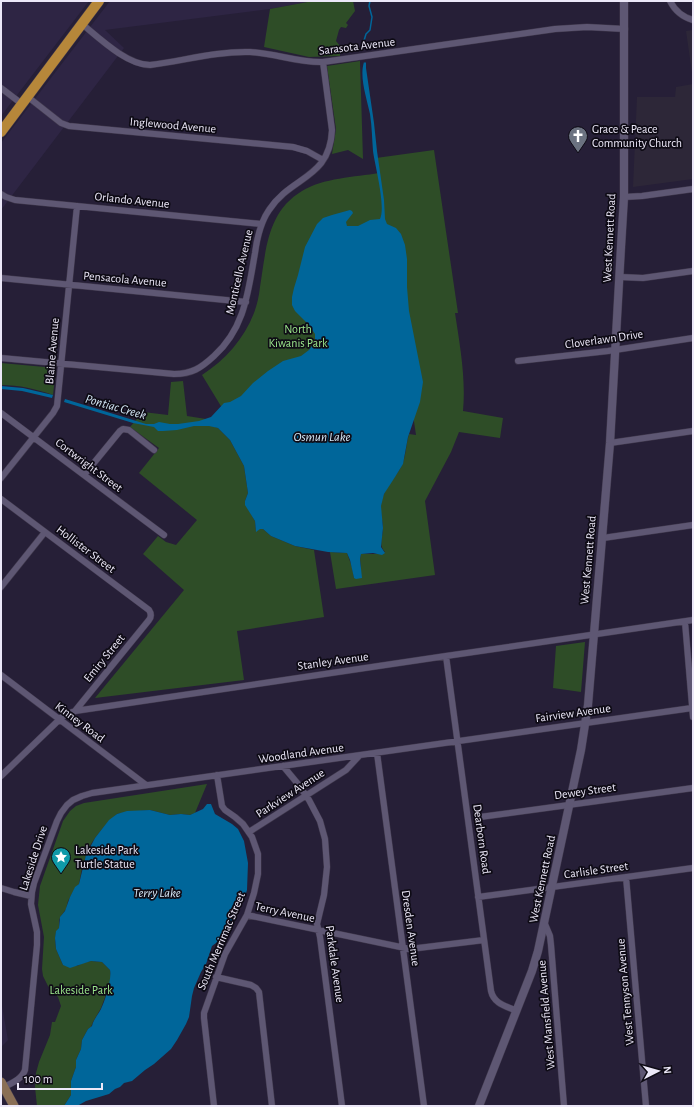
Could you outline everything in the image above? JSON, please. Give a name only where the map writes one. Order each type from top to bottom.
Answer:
[{"type":"main road","points":[[1,132],[99,1]]},
{"type":"main road","points":[[3,1085],[14,1106]]},
{"type":"street","name":"West Kennett Road","points":[[479,1106],[536,961],[570,805],[586,722],[610,443],[620,277],[624,197],[624,1]]},
{"type":"street","points":[[670,1],[681,15],[693,20]]},
{"type":"street","name":"Sarasota Avenue","points":[[82,24],[120,54],[144,65],[241,52],[266,53],[307,62],[323,62],[566,28],[597,27],[625,29]]},
{"type":"street","points":[[323,62],[332,130],[329,147],[323,160]]},
{"type":"street","name":"Inglewood Avenue","points":[[1,88],[25,100],[61,123],[69,126],[288,146],[303,150],[323,160]]},
{"type":"street","name":"Monticello Avenue","points":[[1,358],[174,374],[187,373],[201,367],[225,344],[238,325],[246,302],[258,234],[268,211],[278,198],[288,189],[313,173],[323,160]]},
{"type":"street","points":[[624,197],[693,189]]},
{"type":"street","name":"Orlando Avenue","points":[[1,194],[15,200],[262,224]]},
{"type":"street","name":"Blaine Avenue","points":[[1,478],[54,413],[57,406],[77,206]]},
{"type":"street","points":[[620,277],[643,278],[693,271]]},
{"type":"street","name":"Pensacola Avenue","points":[[1,278],[246,302]]},
{"type":"street","name":"Cloverlawn Drive","points":[[518,361],[693,338]]},
{"type":"street","name":"Cortwright Street","points":[[1,413],[164,535]]},
{"type":"street","points":[[84,475],[124,428],[129,430],[154,450]]},
{"type":"street","points":[[610,443],[693,431]]},
{"type":"street","name":"Hollister Street","points":[[1,499],[148,610],[151,615],[149,620]]},
{"type":"street","points":[[602,538],[693,525]]},
{"type":"street","points":[[1,587],[45,532]]},
{"type":"street","name":"Emiry Street","points":[[76,711],[149,620]]},
{"type":"street","name":"Stanley Avenue","points":[[1,776],[40,740],[59,719],[76,711],[693,620]]},
{"type":"street","points":[[685,622],[693,717]]},
{"type":"street","name":"Dearborn Road","points":[[446,656],[492,995],[499,1003],[517,1011]]},
{"type":"street","name":"Kinney Road","points":[[1,675],[146,785]]},
{"type":"street","name":"Fairview Avenue","points":[[458,741],[692,708]]},
{"type":"street","name":"Woodland Avenue","points":[[146,785],[458,741]]},
{"type":"street","name":"Dresden Avenue","points":[[377,753],[424,1106]]},
{"type":"street","name":"Parkview Avenue","points":[[249,832],[346,770],[359,756]]},
{"type":"street","name":"Parkdale Avenue","points":[[283,766],[306,795],[320,822],[326,850],[324,895],[317,924],[342,1106]]},
{"type":"street","name":"South Merrimac Street","points":[[214,1106],[204,1016],[216,977],[227,950],[247,915],[256,888],[258,866],[256,846],[249,832],[240,821],[222,806],[217,775]]},
{"type":"street","name":"Lakeside Drive","points":[[3,1085],[21,1078],[25,1070],[37,945],[37,932],[31,909],[31,896],[34,883],[60,813],[76,798],[88,794],[146,785]]},
{"type":"street","name":"Dewey Street","points":[[480,817],[693,788]]},
{"type":"street","name":"Carlisle Street","points":[[478,897],[693,868]]},
{"type":"street","name":"West Tennyson Avenue","points":[[626,877],[646,1106]]},
{"type":"street","points":[[1,888],[31,896]]},
{"type":"street","name":"Terry Avenue","points":[[247,915],[410,949],[484,940]]},
{"type":"street","name":"West Mansfield Avenue","points":[[545,924],[551,945],[564,1106]]},
{"type":"street","points":[[216,977],[251,985],[256,988],[258,992],[272,1106]]},
{"type":"shaded area","points":[[1,1],[89,1],[1,116]]},
{"type":"shaded area","points":[[110,1],[313,1],[270,9],[105,30],[124,48],[1,210],[1,143]]},
{"type":"shaded area","points":[[693,30],[693,80],[686,31]]},
{"type":"shaded area","points":[[693,84],[693,179],[633,187],[637,97],[675,97],[676,87]]},
{"type":"shaded area","points":[[1,1000],[8,1040],[1,1047]]},
{"type":"green space","points":[[313,1],[353,1],[355,11],[346,23],[348,25],[346,28],[341,27],[339,30],[336,41],[340,46],[340,56],[309,57],[264,47],[270,9]]},
{"type":"green space","points":[[360,61],[363,159],[348,150],[332,154],[336,129],[327,66]]},
{"type":"green space","name":"North Kiwanis Park","points":[[434,150],[458,313],[455,313],[461,350],[464,386],[463,411],[503,418],[500,438],[459,432],[451,452],[425,501],[435,575],[336,589],[330,552],[347,553],[354,578],[361,567],[361,554],[380,554],[385,552],[381,544],[383,528],[381,512],[382,500],[386,490],[402,465],[409,434],[416,435],[390,258],[351,359],[230,421],[202,375],[226,356],[245,332],[250,323],[258,300],[264,259],[270,233],[275,221],[290,200],[302,191],[320,183],[379,173],[376,158]]},
{"type":"green space","points":[[1,363],[56,368],[53,395],[27,388],[1,385]]},
{"type":"green space","points":[[183,381],[187,416],[206,419],[212,426],[218,428],[230,440],[244,466],[248,493],[245,501],[255,521],[256,531],[261,528],[271,536],[295,546],[314,550],[324,617],[237,631],[244,680],[95,698],[184,590],[143,554],[158,536],[166,542],[176,545],[197,520],[139,473],[159,448],[130,427],[143,412],[168,415],[171,382]]},
{"type":"green space","points":[[585,642],[581,692],[553,688],[556,646]]},
{"type":"green space","name":"Lakeside Park","points":[[207,784],[195,813],[190,815],[170,815],[150,810],[117,814],[107,823],[89,847],[82,868],[79,884],[75,888],[68,901],[66,909],[59,920],[59,928],[56,932],[55,940],[56,949],[63,965],[77,966],[91,961],[102,962],[110,970],[111,979],[101,1008],[82,1040],[81,1049],[76,1060],[76,1067],[71,1081],[71,1095],[64,1106],[37,1106],[35,1087],[36,1073],[50,1035],[52,1022],[55,1022],[61,1006],[58,997],[48,986],[43,976],[44,937],[38,905],[40,886],[63,821],[70,811],[76,806],[84,803]]},
{"type":"water","name":"Osmun Lake","points":[[364,62],[366,62],[384,200],[385,219],[387,224],[396,228],[401,234],[405,245],[409,311],[423,382],[420,402],[408,437],[403,464],[384,494],[381,506],[383,528],[381,547],[385,553],[382,555],[373,553],[361,554],[360,559],[362,578],[356,579],[354,578],[347,553],[328,552],[295,546],[271,536],[263,529],[256,532],[255,521],[245,505],[248,493],[244,466],[230,440],[218,428],[209,426],[194,426],[177,430],[158,431],[154,427],[133,423],[64,402],[65,399],[146,424],[154,424],[159,422],[178,424],[199,421],[211,417],[224,403],[230,402],[241,396],[253,383],[283,361],[301,356],[309,350],[315,341],[315,334],[309,325],[295,311],[292,305],[292,297],[305,247],[317,224],[323,218],[350,210],[353,213],[346,222],[347,226],[358,226],[370,220],[380,219],[382,213],[380,186],[373,151],[370,114],[362,74]]},
{"type":"water","points":[[1,386],[23,388],[53,395],[52,398],[22,391],[1,389]]},
{"type":"water","name":"Terry Lake","points":[[207,804],[211,804],[215,814],[238,829],[244,841],[248,863],[247,890],[244,899],[238,905],[237,912],[226,932],[212,946],[206,964],[194,988],[189,1017],[186,1024],[171,1049],[132,1081],[124,1083],[109,1094],[86,1101],[77,1106],[64,1106],[71,1095],[71,1081],[76,1067],[76,1060],[81,1049],[82,1040],[88,1029],[92,1026],[101,1009],[110,979],[110,970],[102,962],[91,961],[70,968],[63,965],[56,949],[55,938],[56,931],[59,928],[60,917],[65,911],[75,887],[79,884],[86,855],[95,838],[109,820],[117,814],[127,811],[150,810],[170,815],[190,815],[203,809]]},
{"type":"waterway","points":[[363,44],[366,34],[370,30],[372,17],[369,6],[370,1]]},
{"type":"place","name":"Grace & Peace Community Church","points":[[578,153]]},
{"type":"place","name":"Lakeside Park Turtle Statue","points":[[61,874]]},
{"type":"water label","name":"Pontiac Creek","points":[[116,406]]}]
